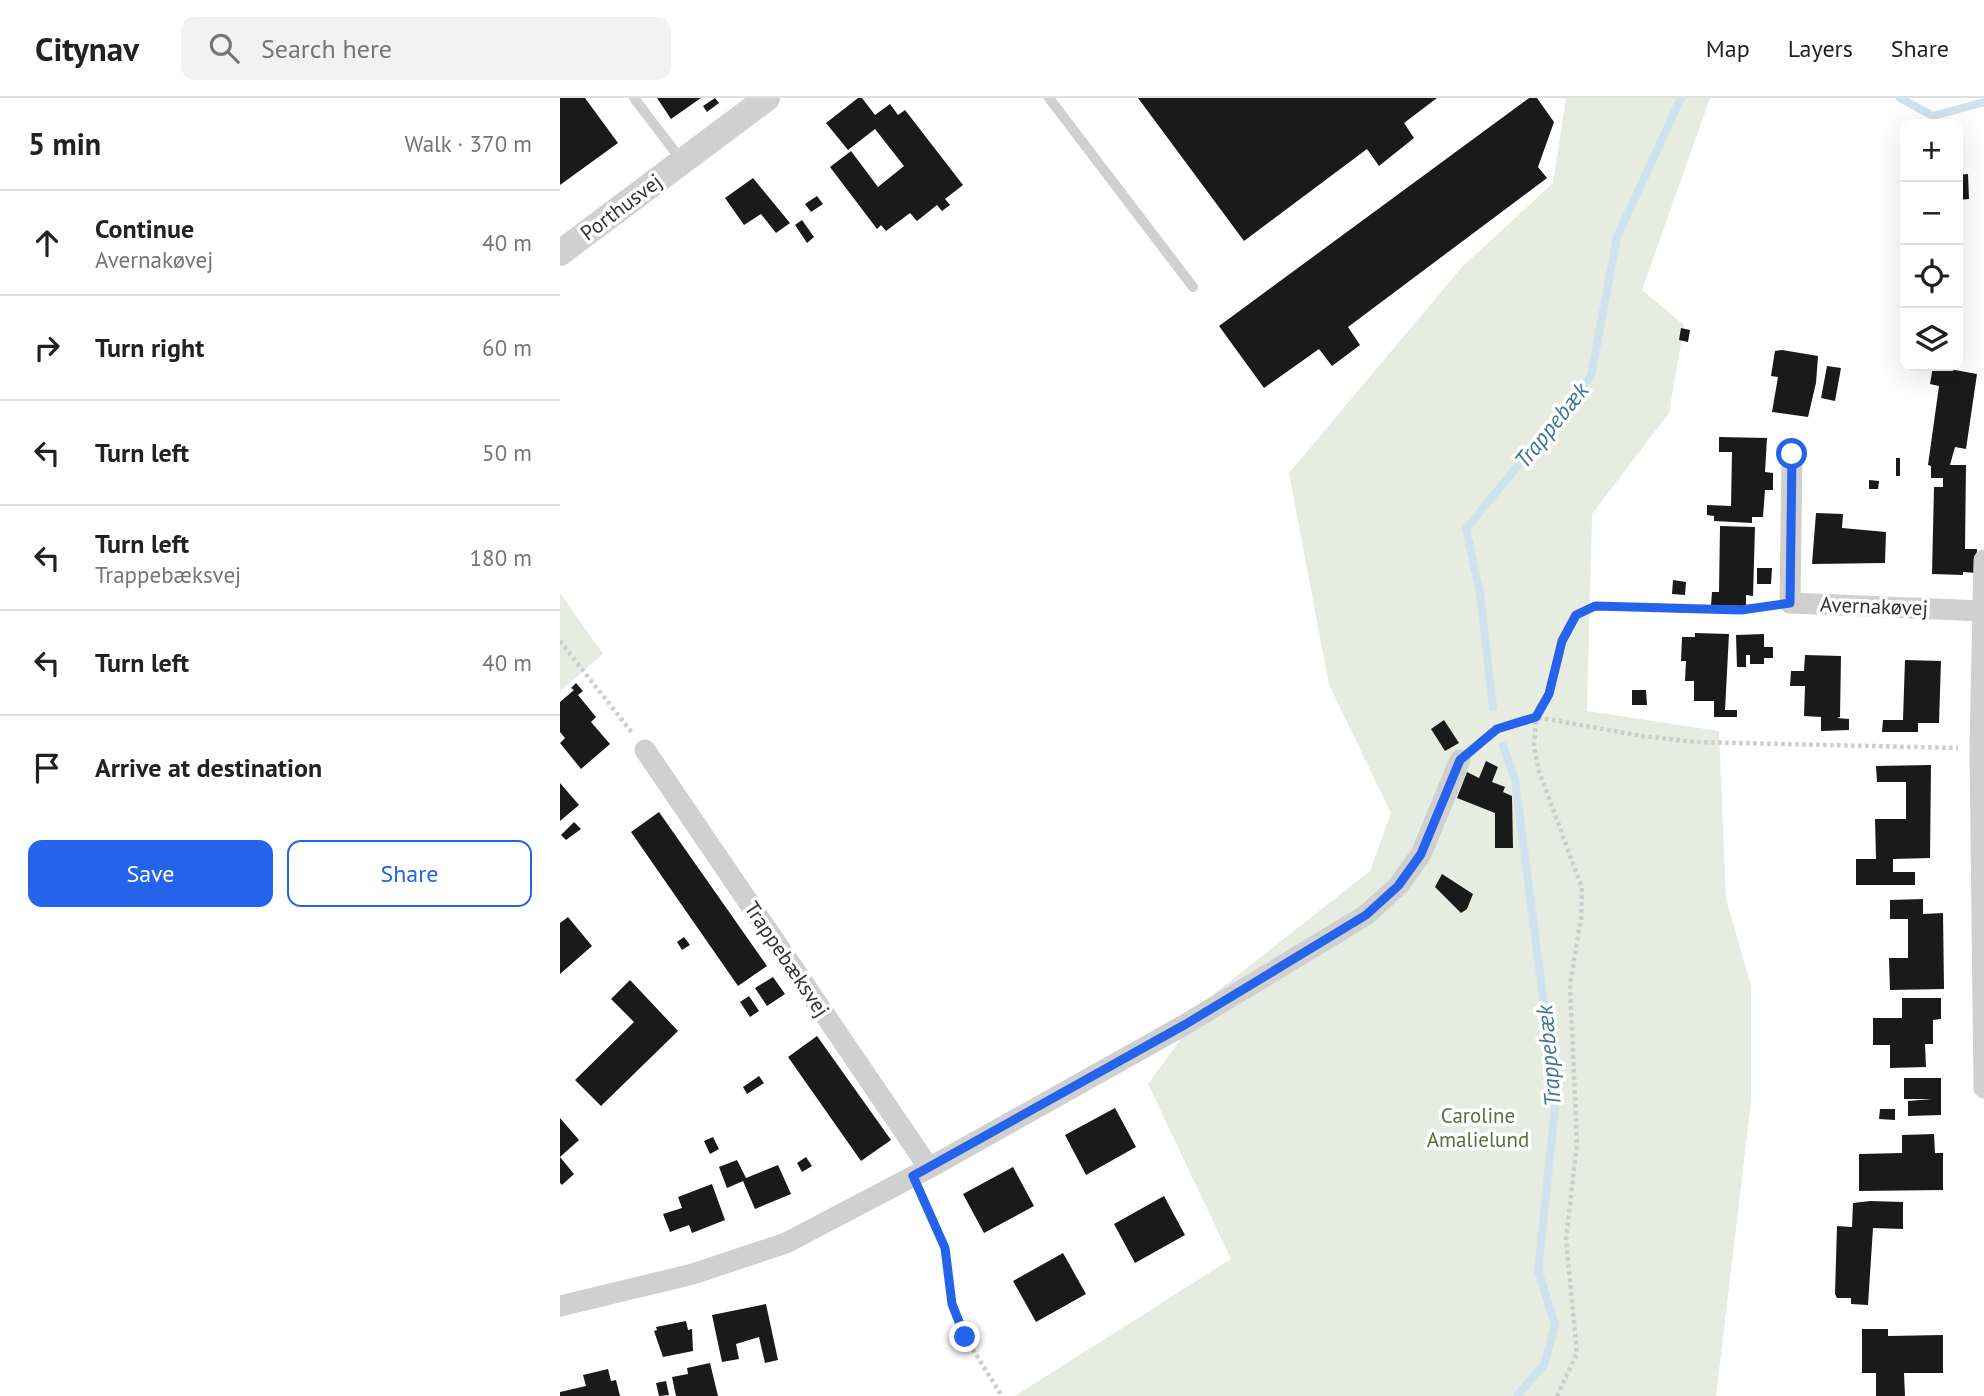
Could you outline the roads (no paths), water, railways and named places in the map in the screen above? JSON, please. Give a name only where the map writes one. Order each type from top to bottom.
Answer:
[{"type":"street","name":"Porthusvej","points":[[560,253],[767,98]]},
{"type":"street","name":"Avernakøvej","points":[[1792,454],[1790,603],[1983,610]]},
{"type":"street","points":[[1984,560],[1980,748],[1984,1088]]},
{"type":"street","name":"Trappebæksvej","points":[[645,750],[921,1172]]},
{"type":"street","points":[[560,1306],[693,1275],[786,1243],[921,1172],[1186,1024],[1366,915],[1398,886],[1421,854],[1460,760]]},
{"type":"lane","name":"Porthusvej","points":[[634,98],[682,161]]},
{"type":"lane","points":[[1049,98],[1193,287]]},
{"type":"waterway","name":"Trappebæk","points":[[1493,707],[1480,593],[1466,529],[1591,376],[1617,237],[1681,98]]},
{"type":"waterway","name":"Trappebæk","points":[[1900,98],[1933,116],[1984,102]]},
{"type":"waterway","name":"Trappebæk","points":[[1503,746],[1515,779],[1556,1099],[1538,1270],[1555,1325],[1544,1365],[1517,1396]]},
{"type":"park label","name":"Caroline Amalielund","points":[[1478,1127]]}]
